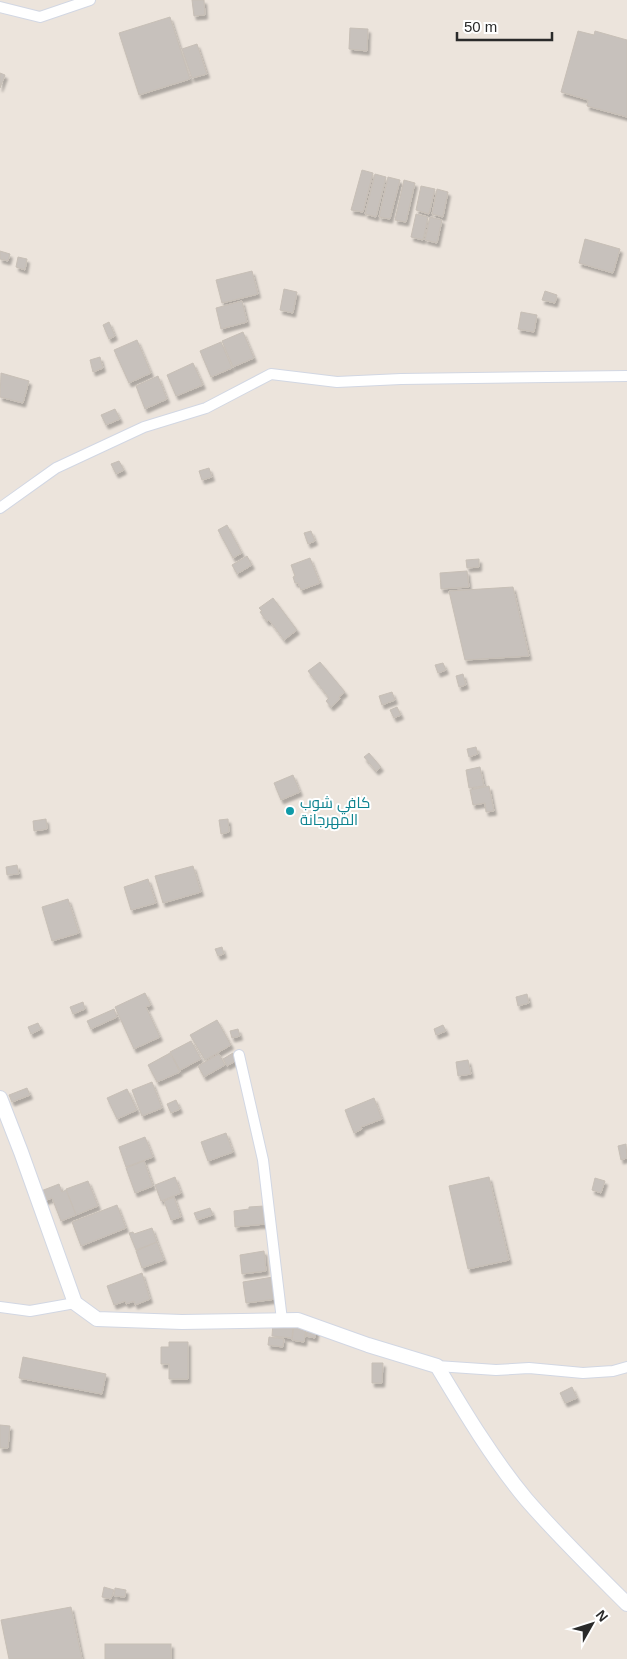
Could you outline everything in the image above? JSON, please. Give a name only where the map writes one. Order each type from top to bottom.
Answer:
[{"type":"street","points":[[0,7],[40,17],[90,0]]},
{"type":"street","points":[[0,508],[56,468],[144,427],[206,408],[271,374],[337,382],[401,379],[627,376]]},
{"type":"street","points":[[239,1055],[263,1160],[282,1320]]},
{"type":"street","points":[[0,1098],[75,1303],[97,1320],[182,1322],[298,1320],[368,1345],[437,1366],[496,1370],[529,1368],[583,1373],[613,1371],[627,1367]]},
{"type":"street","points":[[0,1307],[30,1310],[75,1303]]},
{"type":"street","points":[[437,1366],[472,1424],[526,1498],[587,1565],[627,1604]]},
{"type":"building","points":[[192,0],[204,0],[205,15],[194,16]]},
{"type":"building","points":[[170,17],[190,79],[139,95],[119,33]]},
{"type":"building","points":[[350,28],[368,29],[367,51],[349,49]]},
{"type":"building","points":[[578,31],[594,35],[595,31],[627,40],[627,117],[587,106],[588,100],[561,92]]},
{"type":"building","points":[[197,44],[207,74],[192,78],[182,49]]},
{"type":"building","points":[[0,73],[5,75],[0,88]]},
{"type":"building","points":[[362,170],[373,173],[363,212],[351,210]]},
{"type":"building","points":[[375,174],[386,177],[376,217],[365,214]]},
{"type":"building","points":[[388,177],[400,180],[390,219],[379,217]]},
{"type":"building","points":[[404,180],[415,183],[406,222],[395,220]]},
{"type":"building","points":[[421,186],[435,189],[429,214],[416,210]]},
{"type":"building","points":[[437,189],[448,192],[443,217],[432,214]]},
{"type":"building","points":[[416,214],[428,217],[423,240],[411,237]]},
{"type":"building","points":[[430,217],[442,220],[437,243],[425,240]]},
{"type":"building","points":[[585,239],[620,249],[613,273],[579,263]]},
{"type":"building","points":[[0,251],[10,254],[8,261],[0,259]]},
{"type":"building","points":[[18,257],[27,259],[25,270],[16,267]]},
{"type":"building","points":[[252,271],[258,294],[222,303],[216,280]]},
{"type":"building","points":[[284,289],[297,292],[293,313],[280,310]]},
{"type":"building","points":[[545,291],[557,295],[555,303],[542,300]]},
{"type":"building","points":[[242,301],[247,322],[221,329],[216,308]]},
{"type":"building","points":[[521,312],[537,315],[534,332],[518,329]]},
{"type":"building","points":[[109,322],[115,336],[109,339],[103,325]]},
{"type":"building","points":[[243,332],[254,358],[233,367],[222,341]]},
{"type":"building","points":[[137,340],[151,373],[129,383],[114,350]]},
{"type":"building","points":[[221,342],[232,368],[211,377],[200,351]]},
{"type":"building","points":[[100,357],[103,368],[93,372],[90,360]]},
{"type":"building","points":[[193,363],[203,385],[176,396],[167,375]]},
{"type":"building","points":[[1,373],[29,381],[23,403],[0,397]]},
{"type":"building","points":[[158,376],[167,399],[145,409],[136,386]]},
{"type":"building","points":[[115,409],[120,419],[106,425],[101,415]]},
{"type":"building","points":[[119,461],[124,470],[116,474],[111,464]]},
{"type":"building","points":[[209,468],[212,477],[202,480],[199,471]]},
{"type":"building","points":[[227,525],[242,553],[233,558],[218,530]]},
{"type":"building","points":[[311,531],[315,541],[308,544],[304,533]]},
{"type":"building","points":[[247,556],[252,565],[237,574],[232,565]]},
{"type":"building","points":[[310,558],[320,583],[301,590],[298,583],[295,583],[293,577],[295,576],[291,565]]},
{"type":"building","points":[[479,559],[479,567],[467,568],[466,560]]},
{"type":"building","points":[[467,571],[469,587],[441,589],[440,573]]},
{"type":"building","points":[[513,587],[529,656],[465,660],[449,591]]},
{"type":"building","points":[[273,598],[297,630],[284,640],[269,620],[267,622],[260,612],[262,611],[259,608]]},
{"type":"building","points":[[320,662],[345,692],[331,707],[326,701],[329,698],[308,671]]},
{"type":"building","points":[[443,663],[446,670],[438,673],[435,665]]},
{"type":"building","points":[[463,674],[466,685],[459,687],[456,676]]},
{"type":"building","points":[[392,692],[395,700],[382,705],[379,696]]},
{"type":"building","points":[[397,707],[401,715],[394,718],[390,710]]},
{"type":"building","points":[[476,747],[478,754],[469,757],[467,749]]},
{"type":"building","points":[[369,753],[381,767],[376,771],[364,757]]},
{"type":"building","points":[[480,767],[484,786],[469,788],[466,770]]},
{"type":"building","points":[[293,775],[300,792],[281,800],[274,783]]},
{"type":"building","points":[[489,786],[494,811],[486,812],[485,803],[473,805],[470,790]]},
{"type":"building","points":[[46,819],[47,829],[34,831],[33,821]]},
{"type":"building","points":[[228,819],[229,832],[221,834],[219,820]]},
{"type":"building","points":[[17,865],[19,874],[7,875],[6,867]]},
{"type":"building","points":[[193,866],[201,892],[163,903],[155,876]]},
{"type":"building","points":[[148,879],[156,903],[131,910],[124,887]]},
{"type":"building","points":[[68,899],[79,933],[52,941],[42,907]]},
{"type":"building","points":[[222,947],[224,954],[218,956],[215,949]]},
{"type":"building","points":[[145,993],[151,1005],[146,1007],[160,1037],[134,1049],[115,1007]]},
{"type":"building","points":[[527,994],[529,1003],[518,1006],[516,997]]},
{"type":"building","points":[[83,1002],[85,1009],[73,1014],[70,1007]]},
{"type":"building","points":[[114,1009],[117,1017],[91,1029],[87,1021]]},
{"type":"building","points":[[217,1020],[231,1045],[205,1060],[190,1035]]},
{"type":"building","points":[[38,1023],[41,1029],[31,1034],[28,1027]]},
{"type":"building","points":[[443,1025],[446,1031],[436,1035],[434,1029]]},
{"type":"building","points":[[238,1029],[240,1036],[232,1038],[230,1031]]},
{"type":"building","points":[[191,1041],[201,1059],[180,1070],[170,1052]]},
{"type":"building","points":[[170,1053],[180,1072],[157,1082],[148,1065]]},
{"type":"building","points":[[233,1053],[237,1060],[227,1066],[223,1059]]},
{"type":"building","points":[[219,1054],[225,1065],[204,1077],[198,1066]]},
{"type":"building","points":[[468,1060],[471,1074],[458,1076],[456,1062]]},
{"type":"building","points":[[152,1082],[162,1108],[142,1116],[132,1090]]},
{"type":"building","points":[[27,1088],[30,1095],[12,1102],[9,1095]]},
{"type":"building","points":[[127,1089],[137,1110],[117,1119],[107,1098]]},
{"type":"building","points":[[374,1098],[382,1119],[361,1127],[362,1129],[354,1133],[345,1110]]},
{"type":"building","points":[[176,1100],[180,1109],[171,1113],[167,1104]]},
{"type":"building","points":[[226,1133],[233,1152],[208,1161],[201,1142]]},
{"type":"building","points":[[145,1137],[153,1157],[126,1167],[119,1147]]},
{"type":"building","points":[[626,1144],[627,1158],[621,1160],[618,1146]]},
{"type":"building","points":[[144,1161],[153,1186],[135,1193],[126,1168]]},
{"type":"building","points":[[175,1177],[181,1193],[161,1201],[155,1185]]},
{"type":"building","points":[[489,1177],[509,1260],[468,1269],[449,1186]]},
{"type":"building","points":[[595,1178],[605,1181],[601,1193],[592,1190]]},
{"type":"building","points":[[88,1181],[98,1206],[76,1215],[66,1189]]},
{"type":"building","points":[[59,1184],[62,1192],[66,1190],[76,1215],[61,1221],[52,1198],[44,1201],[41,1191]]},
{"type":"building","points":[[174,1197],[181,1217],[171,1220],[164,1201]]},
{"type":"building","points":[[117,1205],[126,1228],[81,1246],[72,1222]]},
{"type":"building","points":[[264,1206],[265,1224],[235,1227],[234,1211]]},
{"type":"building","points":[[210,1208],[213,1215],[197,1220],[194,1213]]},
{"type":"building","points":[[152,1228],[157,1242],[136,1250],[129,1233],[133,1232],[134,1234]]},
{"type":"building","points":[[157,1242],[164,1260],[142,1268],[136,1251]]},
{"type":"building","points":[[264,1251],[266,1271],[242,1274],[240,1255]]},
{"type":"building","points":[[142,1273],[150,1299],[135,1305],[134,1301],[126,1304],[125,1301],[114,1305],[107,1286]]},
{"type":"building","points":[[273,1277],[276,1299],[246,1303],[243,1282]]},
{"type":"building","points":[[273,1323],[293,1326],[292,1338],[272,1336]]},
{"type":"building","points":[[294,1326],[306,1328],[304,1342],[292,1340]]},
{"type":"building","points":[[308,1327],[317,1328],[315,1338],[306,1336]]},
{"type":"building","points":[[269,1337],[284,1339],[283,1347],[268,1345]]},
{"type":"building","points":[[169,1342],[188,1342],[188,1379],[169,1379],[169,1364],[161,1364],[161,1347],[169,1347]]},
{"type":"building","points":[[23,1357],[106,1374],[102,1394],[19,1378]]},
{"type":"building","points":[[372,1363],[383,1363],[382,1383],[372,1383]]},
{"type":"building","points":[[572,1387],[577,1398],[565,1403],[560,1393]]},
{"type":"building","points":[[0,1425],[10,1426],[8,1448],[0,1448]]},
{"type":"building","points":[[104,1587],[114,1590],[111,1599],[102,1597]]},
{"type":"building","points":[[115,1588],[126,1590],[125,1597],[114,1596]]},
{"type":"building","points":[[71,1607],[82,1659],[9,1659],[1,1620]]},
{"type":"building","points":[[105,1644],[171,1644],[171,1659],[105,1659]]},
{"type":"place","name":"كافي شوب المهرجانة","points":[[290,811]]}]
